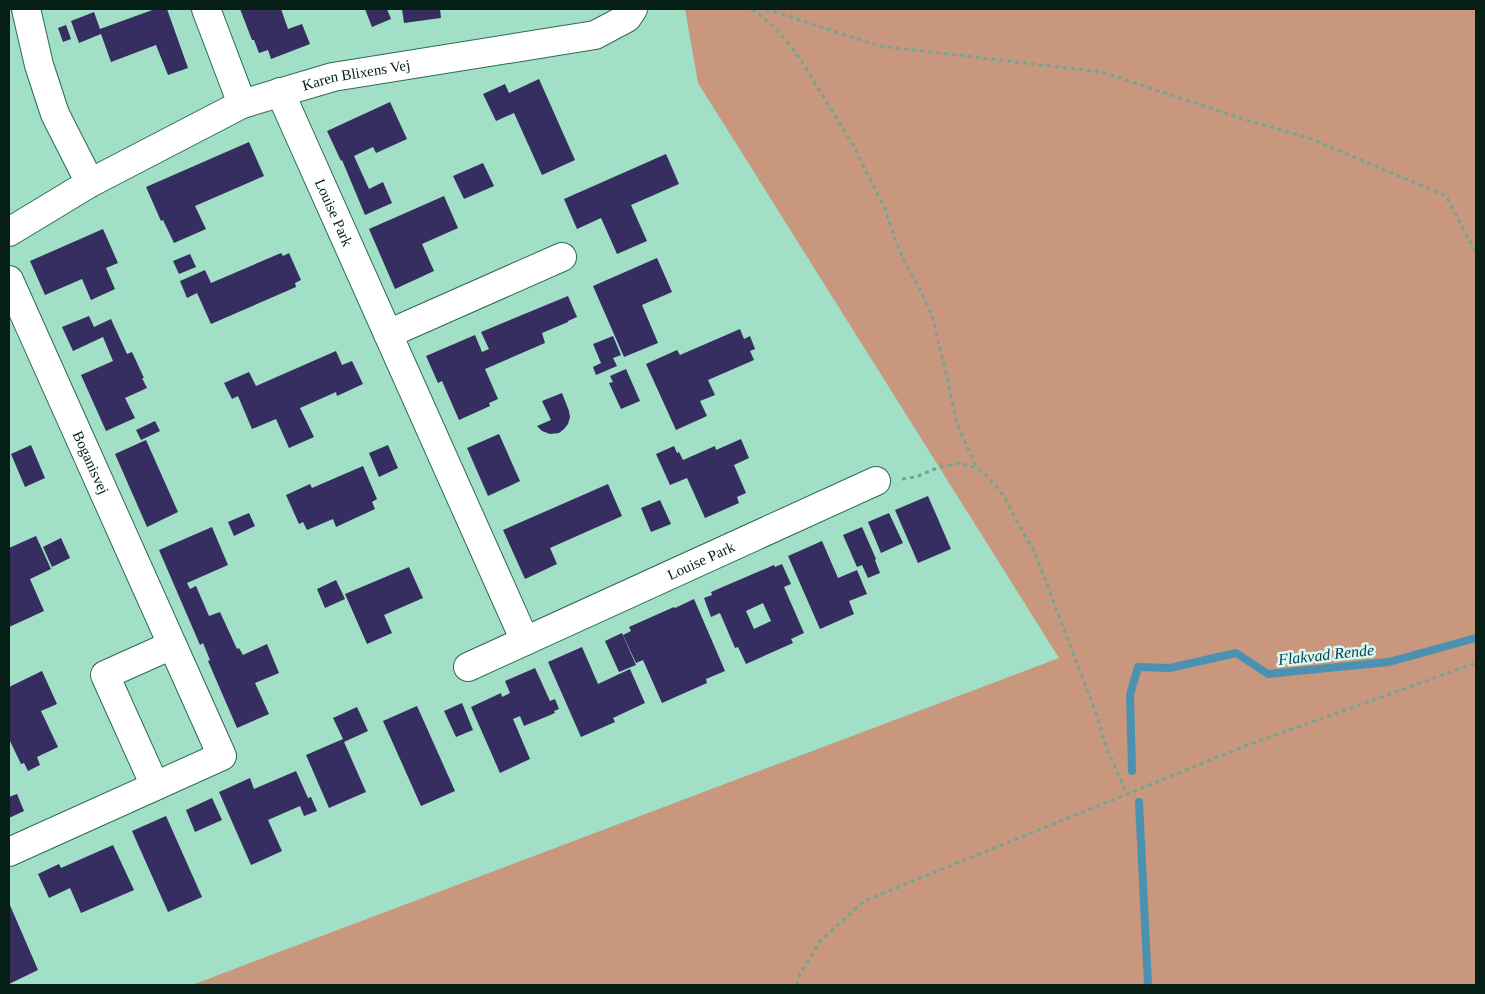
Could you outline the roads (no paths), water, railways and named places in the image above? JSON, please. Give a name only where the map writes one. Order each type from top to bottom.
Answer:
[{"type":"street","points":[[26,9],[39,65],[56,114],[90,183]]},
{"type":"street","points":[[206,9],[242,104]]},
{"type":"street","name":"Karen Blixens Vej","points":[[9,232],[90,183],[242,104],[333,77],[595,35],[627,18],[633,9]]},
{"type":"street","name":"Louise Park","points":[[280,92],[525,641]]},
{"type":"street","points":[[388,334],[562,257]]},
{"type":"street","name":"Boganisvej","points":[[9,280],[222,756],[9,852]]},
{"type":"street","name":"Louise Park","points":[[468,667],[876,481]]},
{"type":"street","points":[[155,786],[105,675],[172,645]]},
{"type":"waterway","name":"Flakvad Rende","points":[[1132,771],[1130,695],[1138,667],[1170,668],[1236,653],[1268,674],[1389,662],[1476,638]]},
{"type":"waterway","name":"Flakvad Rende","points":[[1139,802],[1148,985]]}]
